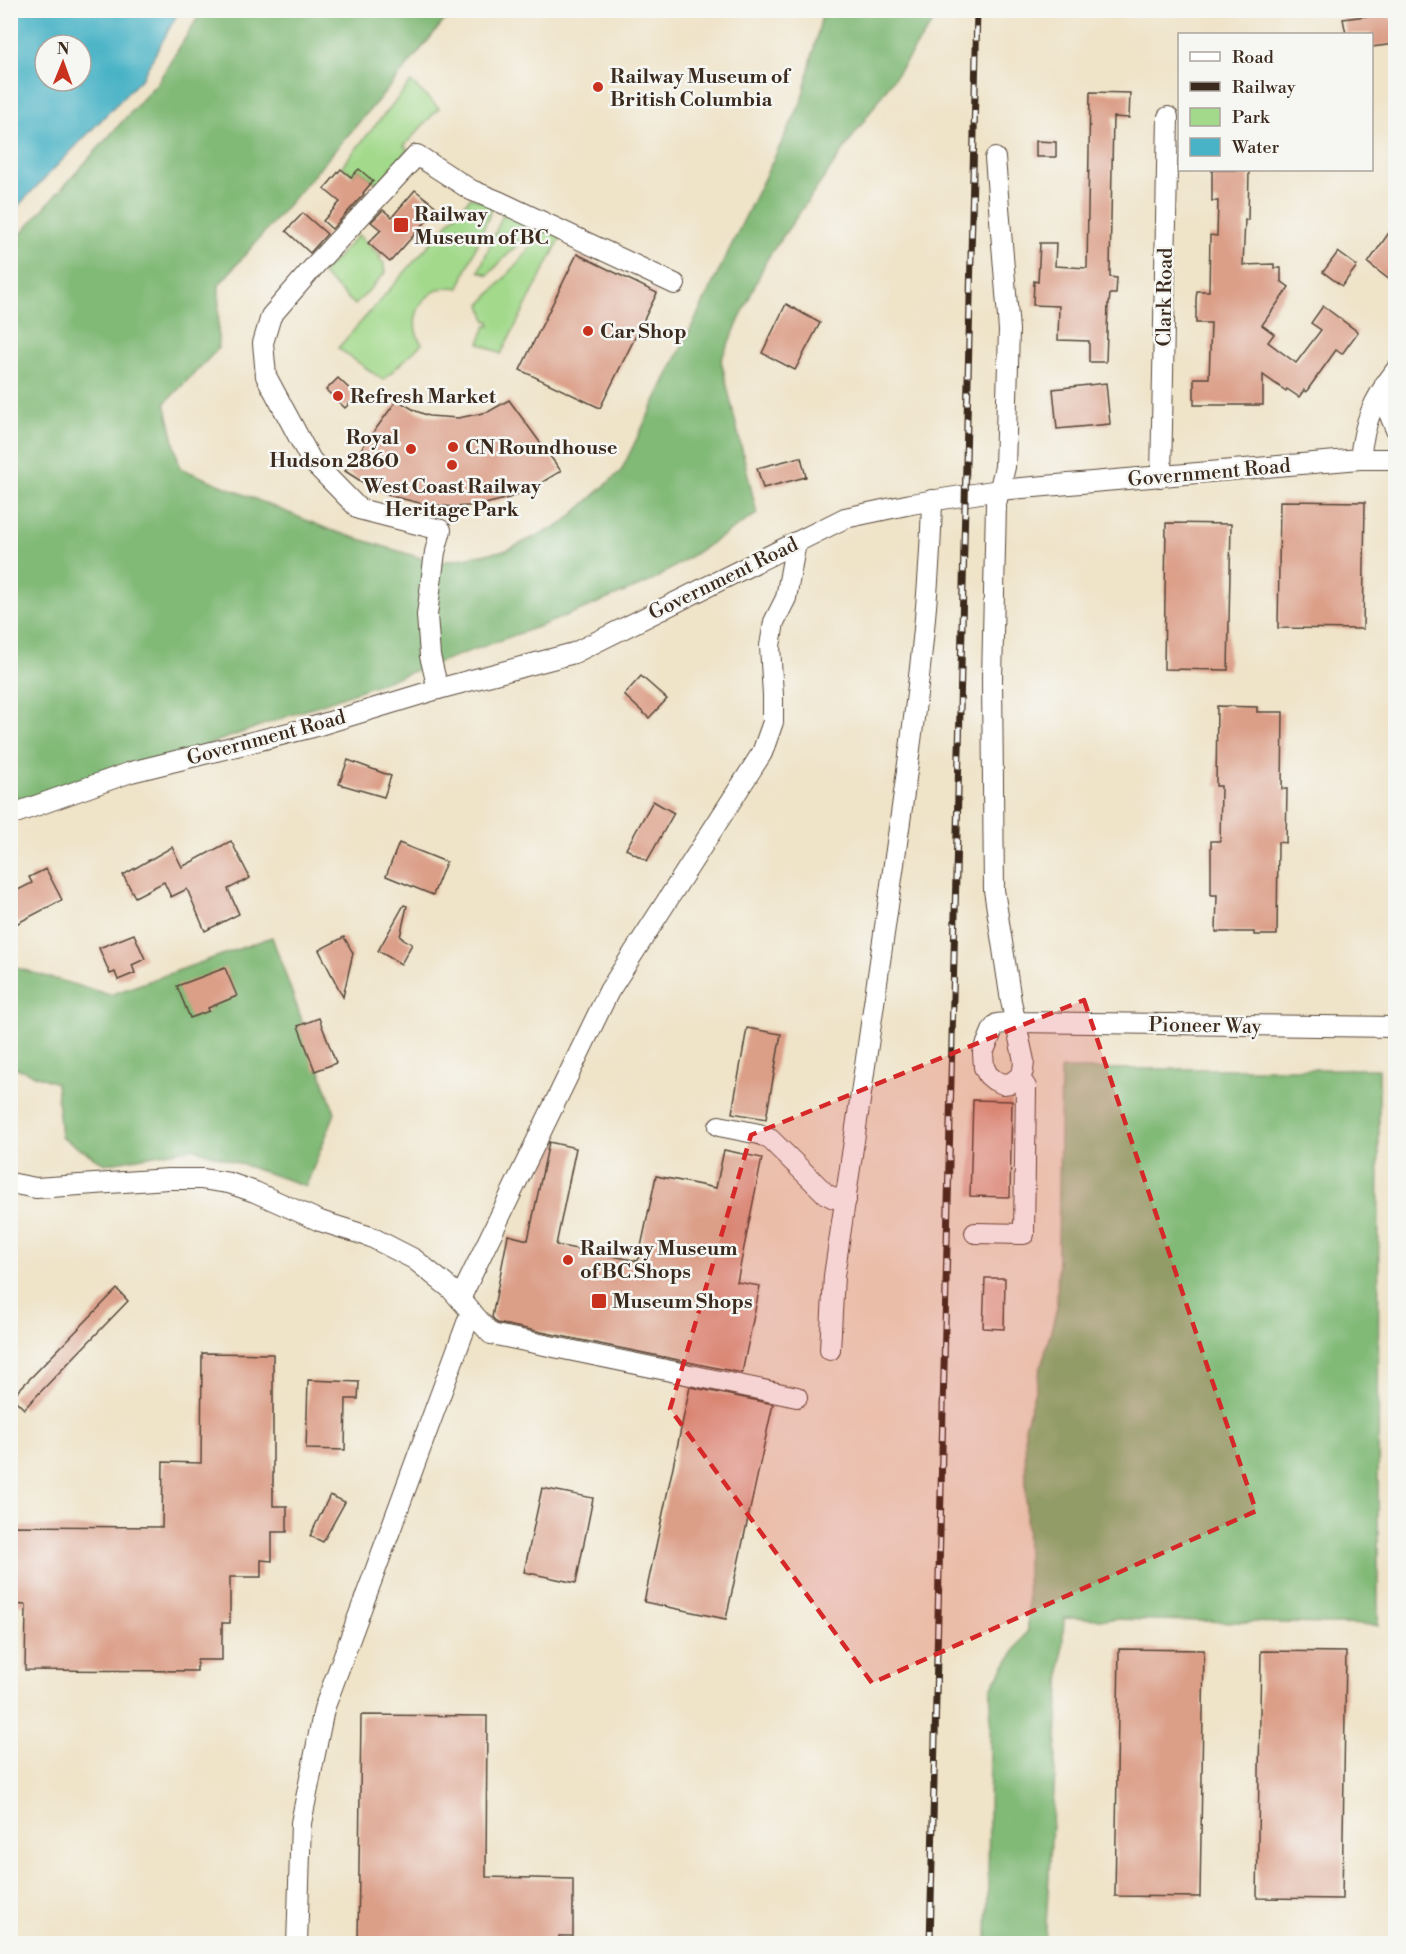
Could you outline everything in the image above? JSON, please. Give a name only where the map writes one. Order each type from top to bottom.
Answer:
[{"type":"street","name":"Clark Road","points":[[1161,477],[1168,117]]},
{"type":"street","points":[[438,688],[430,656],[429,607],[435,552],[441,530],[358,509],[311,460],[266,376],[263,343],[271,316],[417,155],[471,190],[675,284]]},
{"type":"street","points":[[975,1233],[1024,1234],[1026,1087],[1019,1077],[1023,1071],[1024,1061],[1015,1022],[994,890],[992,679],[996,504],[1005,467],[1009,330],[995,159]]},
{"type":"street","points":[[1390,377],[1387,408],[1395,430]]},
{"type":"street","points":[[1360,459],[1365,424],[1371,407],[1390,377]]},
{"type":"street","name":"Government Road","points":[[10,815],[131,772],[313,727],[438,688],[574,652],[845,518],[932,500],[999,490],[1360,459],[1395,459]]},
{"type":"street","points":[[830,1350],[834,1276],[924,636],[931,562],[932,500]]},
{"type":"street","points":[[297,1944],[301,1823],[324,1709],[466,1305],[609,991],[762,753],[773,722],[770,646],[774,622],[786,598],[796,542]]},
{"type":"street","name":"Pioneer Way","points":[[1019,1077],[1011,1083],[1003,1084],[988,1075],[982,1059],[997,1024],[1015,1022],[1395,1027]]},
{"type":"street","points":[[719,1126],[759,1134],[770,1139],[826,1194],[846,1200]]},
{"type":"street","points":[[10,1183],[36,1188],[168,1179],[202,1179],[229,1183],[320,1221],[371,1237],[414,1259],[451,1289],[491,1334],[797,1396]]},
{"type":"highlighted area","points":[[1084,1000],[1256,1511],[872,1683],[670,1409],[751,1135]]},
{"type":"green space","points":[[202,11],[452,11],[219,285],[218,349],[165,403],[180,468],[330,530],[437,563],[507,550],[562,524],[621,471],[801,103],[823,11],[941,11],[767,259],[721,360],[757,514],[652,581],[543,625],[131,772],[11,805],[11,249],[17,238],[158,82]]},
{"type":"green space","points":[[411,82],[439,108],[404,146],[408,149],[378,184],[359,169],[353,175],[342,166]]},
{"type":"green space","points":[[471,197],[493,206],[459,288],[437,290],[421,304],[415,323],[422,344],[383,380],[338,348]]},
{"type":"green space","points":[[505,210],[533,224],[488,275],[479,271]]},
{"type":"green space","points":[[544,229],[561,237],[501,354],[479,343],[486,326],[490,326],[490,321],[486,321],[481,304],[520,261]]},
{"type":"green space","points":[[358,235],[381,257],[379,259],[384,263],[386,272],[355,305],[322,274]]},
{"type":"green space","points":[[272,937],[335,1113],[306,1186],[193,1148],[105,1164],[61,1137],[56,1083],[11,1066],[10,966],[110,995]]},
{"type":"green space","points":[[1061,1069],[1379,1069],[1378,1625],[1064,1618],[1045,1943],[987,1943],[991,1688],[1028,1630],[1025,1427],[1057,1308]]},
{"type":"water","points":[[11,10],[179,11],[142,78],[11,213]]},
{"type":"building","points":[[1389,13],[1390,19],[1395,18],[1395,44],[1373,47],[1373,33],[1346,33],[1343,19]]},
{"type":"building","points":[[1090,92],[1130,93],[1129,118],[1113,117],[1110,277],[1117,278],[1116,294],[1110,294],[1108,304],[1106,362],[1089,362],[1089,341],[1058,340],[1059,306],[1033,305],[1034,281],[1038,282],[1040,243],[1056,243],[1055,266],[1087,268]]},
{"type":"building","points":[[1036,141],[1056,142],[1056,157],[1036,157]]},
{"type":"building","points":[[341,169],[351,177],[359,169],[373,181],[332,229],[323,221],[340,202],[324,189]]},
{"type":"building","points":[[1212,171],[1249,171],[1248,220],[1245,220],[1243,265],[1274,264],[1274,268],[1281,268],[1281,281],[1289,287],[1262,325],[1274,334],[1268,342],[1296,363],[1321,330],[1311,323],[1323,306],[1358,332],[1342,354],[1336,350],[1306,392],[1304,390],[1299,397],[1263,375],[1263,405],[1194,405],[1194,378],[1209,378],[1211,323],[1196,323],[1196,299],[1197,291],[1209,291],[1210,235],[1217,236],[1218,201],[1212,201]]},
{"type":"building","points":[[415,190],[438,208],[390,262],[368,243],[381,230],[371,222],[383,210],[392,217]]},
{"type":"building","points":[[303,213],[327,234],[310,253],[286,231]]},
{"type":"building","points":[[1395,224],[1395,284],[1368,263]]},
{"type":"building","points":[[1338,252],[1357,266],[1342,286],[1323,272]]},
{"type":"building","name":"Car Shop","points":[[577,254],[657,293],[600,408],[520,370]]},
{"type":"building","points":[[786,304],[820,323],[795,370],[762,353]]},
{"type":"building","points":[[338,378],[357,396],[345,408],[326,390]]},
{"type":"building","points":[[1106,383],[1110,424],[1057,429],[1053,389]]},
{"type":"building","name":"CN Roundhouse","points":[[397,400],[429,416],[458,418],[488,412],[509,400],[561,471],[509,498],[481,505],[454,507],[424,504],[395,497],[370,487],[345,471]]},
{"type":"building","points":[[801,457],[806,477],[763,488],[757,468]]},
{"type":"building","points":[[1280,501],[1365,502],[1363,629],[1278,628]]},
{"type":"building","points":[[1166,523],[1231,524],[1228,670],[1164,669]]},
{"type":"building","points":[[641,676],[667,699],[649,718],[624,695]]},
{"type":"building","points":[[1217,706],[1257,707],[1257,712],[1283,712],[1282,789],[1287,789],[1286,843],[1278,842],[1277,935],[1254,935],[1254,932],[1216,932],[1217,895],[1211,895],[1211,841],[1220,841],[1221,786],[1216,786]]},
{"type":"building","points":[[348,760],[391,776],[384,797],[339,784]]},
{"type":"building","points":[[653,801],[674,813],[647,861],[626,849]]},
{"type":"building","points":[[231,841],[250,878],[228,889],[239,914],[205,931],[187,889],[171,897],[164,882],[135,897],[123,875],[172,847],[182,867]]},
{"type":"building","points":[[399,843],[446,862],[433,895],[386,876]]},
{"type":"building","points":[[46,869],[62,900],[16,924],[10,913],[10,894],[32,883],[29,877]]},
{"type":"building","points":[[404,905],[407,906],[400,937],[412,944],[401,964],[378,951]]},
{"type":"building","points":[[134,934],[145,959],[132,965],[135,973],[118,980],[115,972],[110,974],[99,948]]},
{"type":"building","points":[[344,937],[353,953],[343,997],[319,950]]},
{"type":"building","points":[[225,968],[237,996],[190,1018],[177,986]]},
{"type":"building","points":[[319,1018],[336,1063],[315,1071],[298,1026]]},
{"type":"building","points":[[747,1028],[781,1034],[766,1119],[732,1113]]},
{"type":"building","points":[[973,1100],[1012,1101],[1010,1197],[970,1196]]},
{"type":"building","name":"Railway Museum of BC Shops","points":[[549,1142],[576,1148],[556,1245],[638,1261],[656,1176],[716,1188],[724,1150],[762,1158],[737,1282],[760,1286],[742,1373],[497,1323],[492,1317],[508,1235],[528,1240]]},
{"type":"building","points":[[985,1278],[1005,1278],[1004,1329],[983,1328]]},
{"type":"building","points":[[117,1289],[128,1301],[24,1409],[12,1397]]},
{"type":"building","points":[[202,1353],[273,1354],[273,1506],[287,1506],[287,1532],[272,1532],[272,1561],[261,1560],[261,1577],[230,1577],[230,1623],[222,1623],[222,1660],[197,1660],[197,1671],[25,1670],[26,1605],[10,1604],[10,1526],[162,1527],[163,1462],[201,1463]]},
{"type":"building","points":[[308,1380],[359,1382],[358,1399],[346,1399],[345,1450],[306,1449]]},
{"type":"building","points":[[690,1387],[773,1404],[726,1619],[644,1602]]},
{"type":"building","points":[[542,1488],[593,1498],[576,1583],[524,1572]]},
{"type":"building","points":[[330,1495],[345,1502],[323,1542],[310,1536]]},
{"type":"building","points":[[1119,1649],[1204,1650],[1200,1897],[1115,1896]]},
{"type":"building","points":[[1261,1651],[1346,1652],[1342,1899],[1257,1898]]},
{"type":"building","points":[[361,1715],[487,1716],[486,1877],[573,1879],[573,1936],[559,1936],[559,1944],[358,1944]]},
{"type":"railway","points":[[930,1944],[977,10]]},
{"type":"place","name":"Railway Museum of British Columbia","points":[[598,87]]},
{"type":"place","name":"Railway Museum of BC","points":[[401,225]]},
{"type":"place","name":"Car Shop","points":[[588,331]]},
{"type":"place","name":"Refresh Market","points":[[338,396]]},
{"type":"place","name":"CN Roundhouse","points":[[453,447]]},
{"type":"place","name":"Royal Hudson 2860","points":[[411,449]]},
{"type":"place","name":"West Coast Railway Heritage Park","points":[[452,465]]},
{"type":"place","name":"Railway Museum of BC Shops","points":[[568,1260]]},
{"type":"place","name":"Museum Shops","points":[[599,1301]]}]
